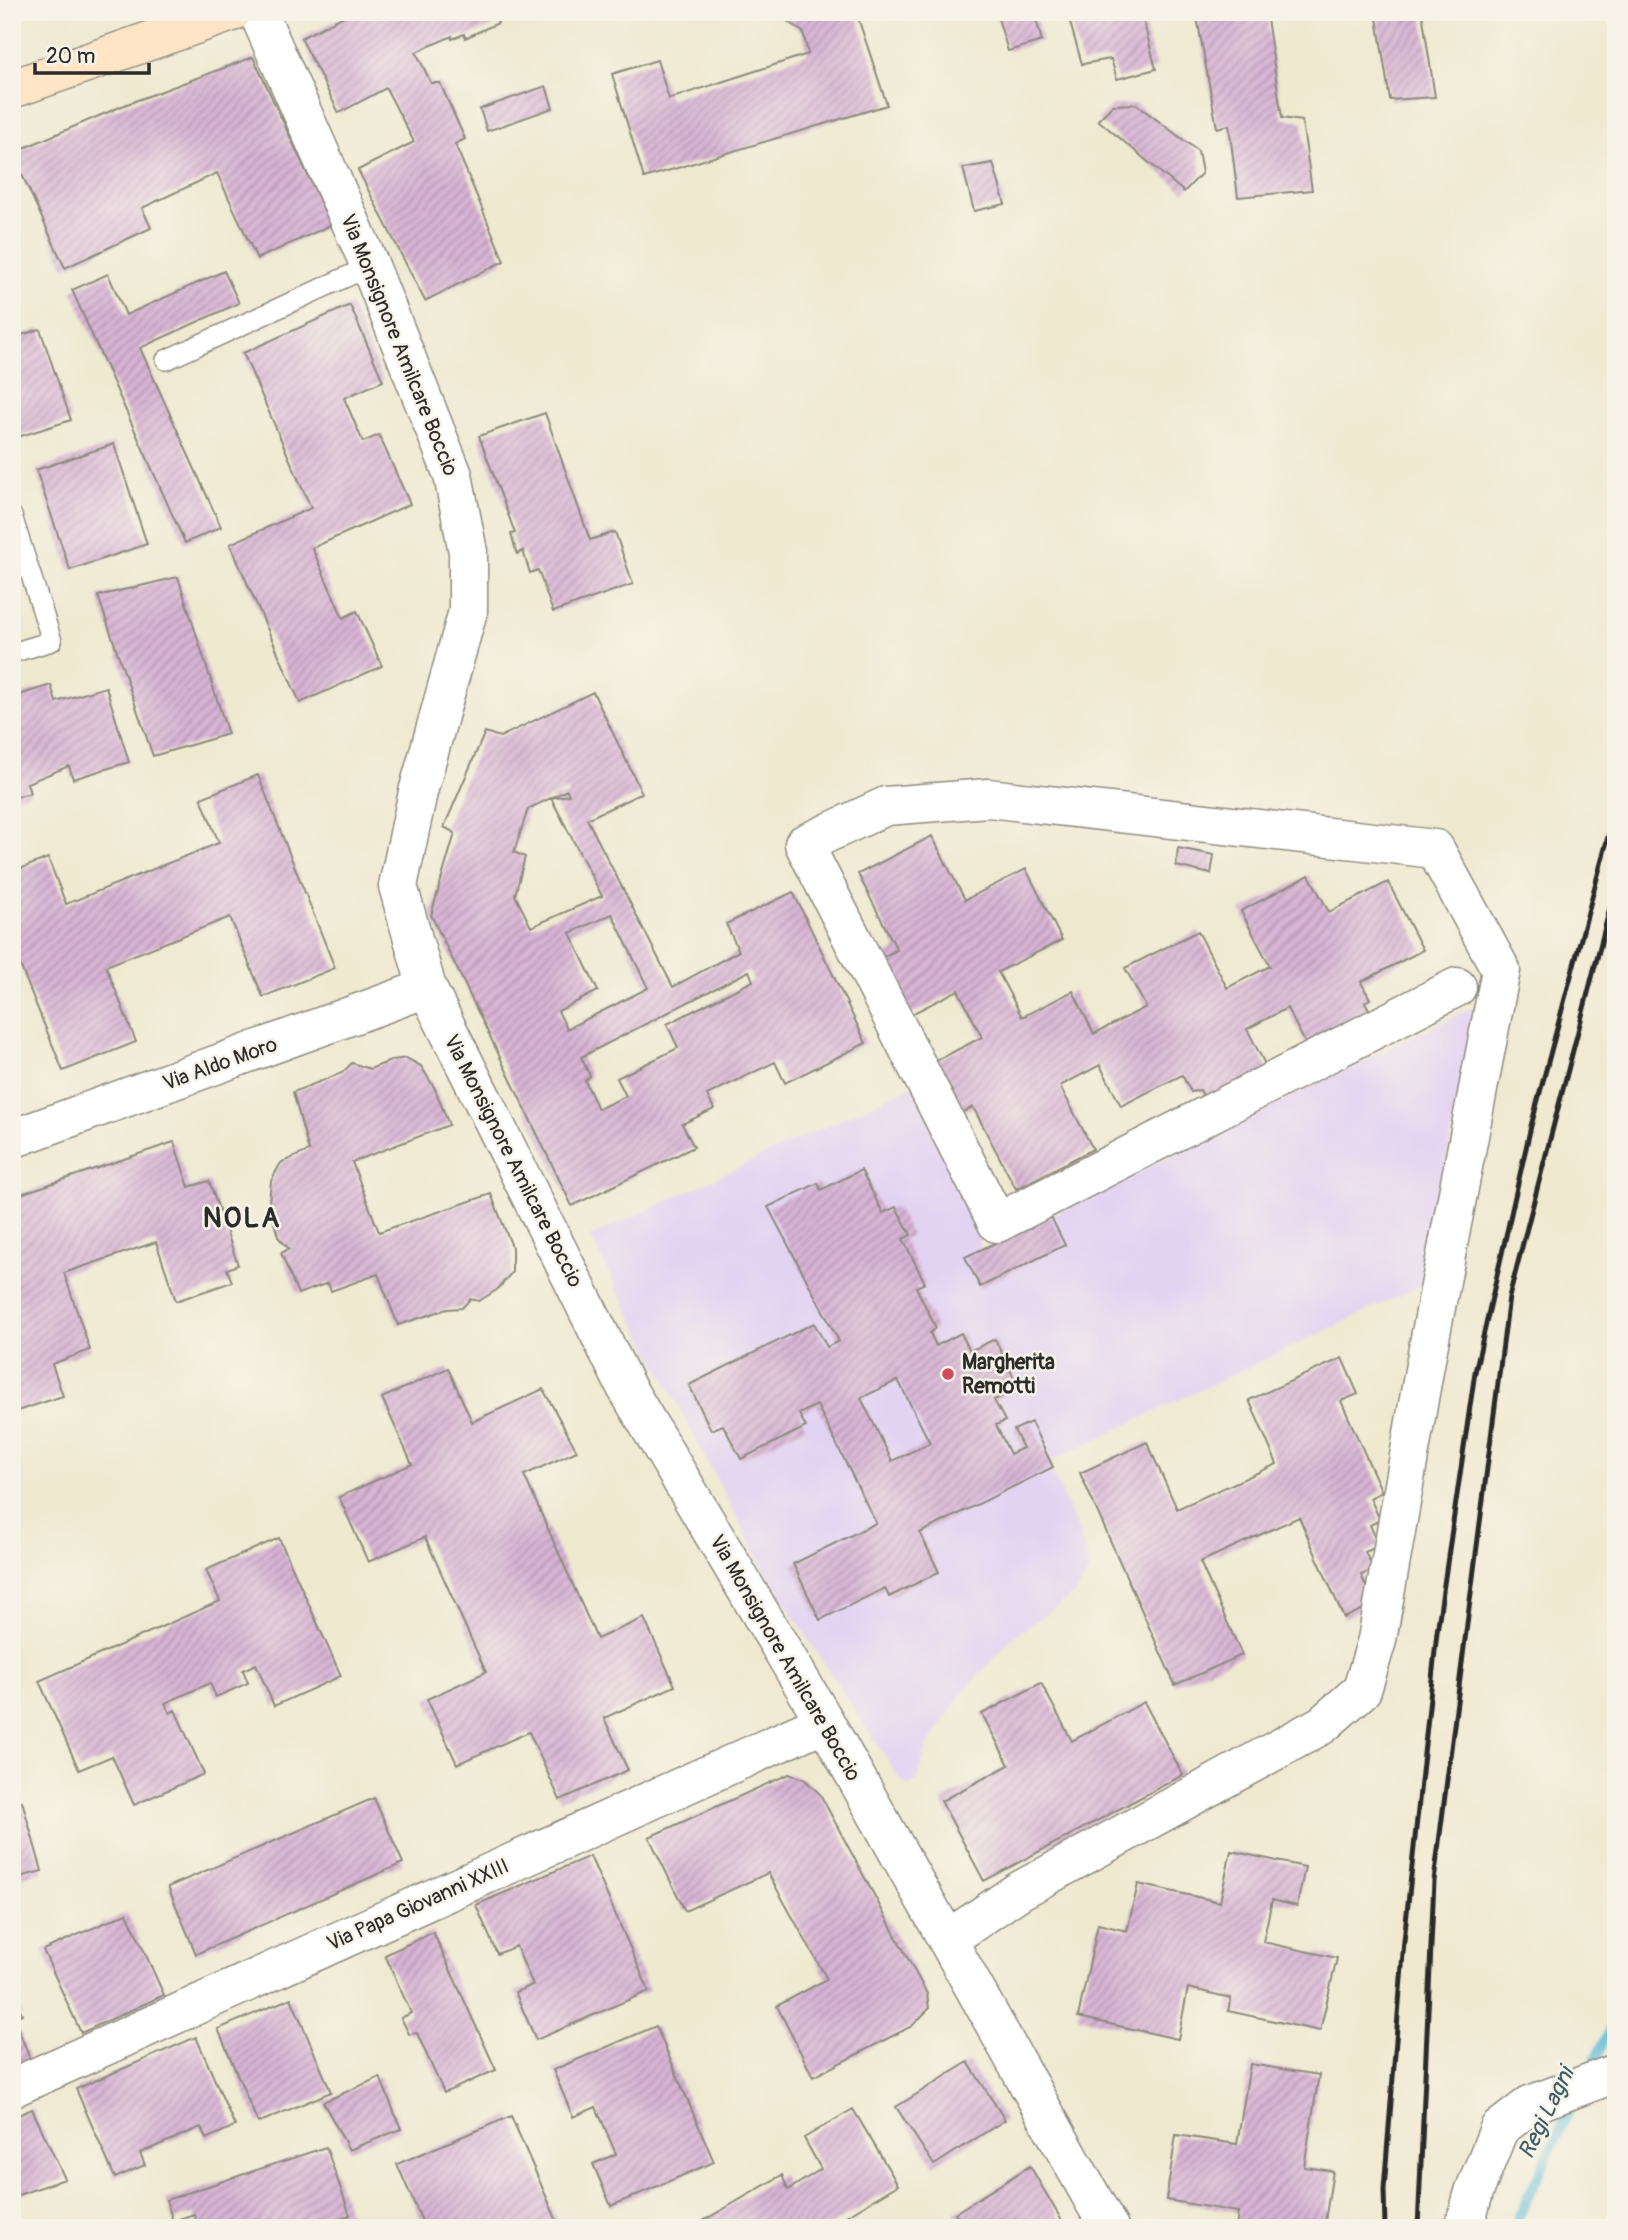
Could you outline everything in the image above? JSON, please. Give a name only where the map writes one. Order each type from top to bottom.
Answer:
[{"type":"main road","points":[[12,89],[232,12]]},
{"type":"street","name":"Via Monsignore Amilcare Boccio","points":[[258,12],[370,266],[453,475],[468,552],[468,611],[418,792],[398,886],[427,988],[626,1387],[825,1722],[1108,2228]]},
{"type":"street","points":[[947,1940],[1019,1891],[1322,1725],[1362,1690],[1377,1640],[1426,1359],[1501,970],[1435,849],[988,798],[886,806],[804,844],[997,1223],[1457,987]]},
{"type":"street","name":"Via Aldo Moro","points":[[12,1139],[427,988]]},
{"type":"street","name":"Via Papa Giovanni XXIII","points":[[12,2088],[825,1722]]},
{"type":"street","points":[[1464,2228],[1474,2192],[1500,2129],[1530,2105],[1616,2073]]},
{"type":"lane","points":[[166,360],[370,266]]},
{"type":"lane","points":[[12,516],[52,640],[12,653]]},
{"type":"shaded area","name":"Margherita Remotti","points":[[1479,1004],[1420,1286],[1048,1462],[1078,1530],[1090,1567],[1085,1579],[1076,1593],[1013,1637],[962,1693],[927,1747],[917,1781],[908,1787],[899,1778],[768,1577],[590,1237],[916,1084],[965,1178],[981,1250]]},
{"type":"building","points":[[352,12],[492,12],[498,23],[465,38],[464,34],[452,39],[452,36],[416,52],[431,83],[440,83],[465,139],[455,144],[504,261],[425,301],[358,170],[414,142],[386,88],[339,113],[301,38]]},
{"type":"building","points":[[774,12],[856,12],[887,105],[644,178],[612,74],[657,60],[669,99],[808,54],[803,32]]},
{"type":"building","points":[[996,12],[1034,12],[1042,41],[1008,51]]},
{"type":"building","points":[[1067,12],[1141,12],[1156,69],[1117,79],[1111,59],[1082,64]]},
{"type":"building","points":[[1196,12],[1266,12],[1282,118],[1302,121],[1312,190],[1238,197],[1229,125],[1217,128]]},
{"type":"building","points":[[1376,12],[1422,12],[1435,97],[1390,100]]},
{"type":"building","points":[[253,57],[331,225],[257,259],[217,173],[142,208],[151,228],[65,268],[12,153],[127,104]]},
{"type":"building","points":[[546,86],[553,108],[487,131],[480,109]]},
{"type":"building","points":[[1136,104],[1198,151],[1202,173],[1184,192],[1098,120],[1113,105]]},
{"type":"building","points":[[993,163],[1005,204],[974,211],[963,168]]},
{"type":"building","points":[[224,271],[239,303],[140,348],[221,527],[185,543],[72,290],[108,274],[126,315]]},
{"type":"building","points":[[350,305],[383,381],[344,398],[363,442],[379,435],[410,504],[312,548],[343,618],[357,611],[382,666],[300,703],[230,544],[311,508],[243,353]]},
{"type":"building","points":[[40,329],[71,420],[12,439],[12,338]]},
{"type":"building","points":[[545,413],[590,540],[615,532],[633,584],[553,612],[538,570],[530,573],[523,551],[517,554],[511,534],[515,533],[479,436]]},
{"type":"building","points":[[114,444],[147,544],[70,570],[36,470]]},
{"type":"building","points":[[178,577],[228,734],[153,756],[98,596]]},
{"type":"building","points":[[51,685],[56,702],[106,687],[129,762],[73,779],[69,766],[27,783],[30,793],[12,798],[12,697]]},
{"type":"building","points":[[593,692],[642,793],[587,819],[673,987],[739,951],[726,924],[793,892],[866,1043],[785,1083],[775,1062],[707,1095],[714,1109],[682,1124],[694,1147],[572,1206],[431,915],[455,833],[444,827],[485,732],[500,737]],"holes":[[[567,790],[569,795],[551,798],[602,896],[531,927],[515,895],[525,857],[514,852],[528,809]],[[612,914],[648,988],[567,1029],[558,1011],[598,991],[570,933]],[[749,971],[753,981],[667,1024],[678,1048],[617,1078],[626,1096],[598,1109],[585,1081],[590,1076],[581,1057]]]},
{"type":"building","points":[[258,775],[335,968],[263,997],[230,917],[106,966],[136,1042],[63,1071],[12,945],[12,872],[48,858],[66,904],[219,843],[201,798]]},
{"type":"building","points":[[932,836],[965,900],[1026,869],[1062,940],[998,972],[1022,1017],[1073,991],[1094,1034],[1146,1007],[1125,968],[1198,931],[1227,988],[1270,966],[1241,911],[1309,875],[1329,912],[1388,882],[1423,950],[1361,982],[1370,999],[1365,1002],[1374,1018],[1310,1052],[1287,1008],[1247,1029],[1269,1072],[1207,1104],[1200,1090],[1191,1092],[1182,1075],[1121,1106],[1100,1065],[1060,1086],[1093,1149],[1016,1189],[973,1107],[959,1114],[932,1063],[982,1037],[958,990],[908,1016],[878,959],[897,950],[858,874]]},
{"type":"building","points":[[1178,848],[1214,855],[1211,874],[1176,866]]},
{"type":"building","points":[[406,1058],[421,1066],[435,1089],[449,1125],[352,1162],[379,1232],[491,1194],[512,1247],[512,1272],[498,1289],[479,1301],[470,1299],[462,1308],[447,1309],[398,1325],[378,1274],[331,1291],[328,1283],[298,1294],[281,1253],[289,1249],[278,1237],[269,1203],[271,1181],[282,1162],[309,1151],[293,1092],[342,1073],[352,1063],[370,1069]]},
{"type":"building","points":[[174,1142],[189,1187],[209,1181],[238,1265],[227,1269],[232,1282],[176,1301],[156,1242],[64,1273],[90,1350],[52,1364],[63,1396],[14,1412],[12,1197]]},
{"type":"building","points":[[861,1170],[883,1213],[896,1207],[911,1235],[903,1239],[925,1283],[916,1287],[936,1328],[930,1333],[936,1346],[961,1333],[970,1351],[995,1339],[1019,1388],[994,1400],[1005,1421],[996,1425],[1010,1454],[1023,1448],[1014,1430],[1031,1422],[1053,1467],[920,1533],[939,1572],[889,1597],[885,1588],[820,1620],[793,1564],[876,1523],[817,1405],[799,1414],[806,1427],[741,1459],[723,1425],[711,1430],[689,1385],[814,1323],[827,1347],[839,1341],[768,1207],[818,1183],[821,1190]],"holes":[[[898,1380],[930,1443],[892,1461],[861,1398]]]},
{"type":"building","points":[[1051,1217],[1065,1245],[980,1287],[965,1257]]},
{"type":"building","points":[[1342,1358],[1358,1394],[1341,1401],[1382,1492],[1370,1498],[1380,1520],[1370,1525],[1379,1546],[1365,1552],[1374,1570],[1361,1575],[1374,1604],[1344,1618],[1299,1517],[1200,1562],[1242,1655],[1175,1685],[1080,1473],[1147,1442],[1177,1509],[1277,1464],[1249,1400]]},
{"type":"building","points":[[448,1368],[472,1422],[543,1389],[577,1451],[524,1475],[597,1639],[644,1618],[675,1686],[604,1718],[628,1770],[560,1800],[529,1732],[457,1764],[427,1699],[486,1672],[425,1537],[368,1562],[339,1497],[412,1464],[382,1398]]},
{"type":"building","points":[[279,1538],[341,1676],[274,1706],[256,1664],[243,1670],[248,1683],[216,1697],[210,1683],[165,1703],[170,1713],[175,1710],[204,1774],[134,1805],[112,1756],[79,1770],[39,1681],[220,1601],[206,1570]]},
{"type":"building","points":[[1041,1683],[1072,1741],[1144,1702],[1183,1775],[984,1881],[941,1801],[1009,1765],[982,1714]]},
{"type":"building","points":[[789,1774],[804,1779],[820,1794],[927,1994],[929,2009],[912,2026],[813,2077],[777,2006],[827,1979],[768,1873],[685,1911],[649,1837]]},
{"type":"building","points":[[374,1798],[403,1863],[196,1954],[168,1887]]},
{"type":"building","points":[[22,1801],[42,1871],[12,1879],[12,1804]]},
{"type":"building","points":[[1231,1851],[1305,1867],[1297,1906],[1272,1900],[1263,1942],[1337,1958],[1320,2031],[1228,2011],[1231,1998],[1188,1988],[1178,2039],[1078,2017],[1098,1924],[1127,1931],[1138,1884],[1220,1902]]},
{"type":"building","points":[[590,1856],[649,1991],[536,2040],[515,1992],[533,1985],[516,1946],[497,1954],[476,1905]]},
{"type":"building","points":[[127,1913],[164,1995],[81,2033],[43,1950]]},
{"type":"building","points":[[433,1932],[496,2070],[444,2093],[417,2033],[409,2034],[401,2018],[411,2013],[385,1955]]},
{"type":"building","points":[[12,1990],[22,2014],[14,2018],[30,2059],[12,2066]]},
{"type":"building","points":[[291,1998],[331,2092],[258,2123],[218,2029]]},
{"type":"building","points":[[656,2026],[714,2162],[611,2206],[593,2164],[616,2154],[596,2107],[573,2117],[553,2070]]},
{"type":"building","points":[[196,2037],[235,2126],[206,2139],[201,2127],[140,2153],[145,2165],[115,2178],[76,2089]]},
{"type":"building","points":[[968,2062],[1005,2120],[934,2165],[896,2107]]},
{"type":"building","points":[[1250,2064],[1319,2075],[1304,2167],[1333,2171],[1324,2228],[1236,2228],[1238,2212],[1166,2200],[1176,2135],[1237,2144]]},
{"type":"building","points":[[380,2077],[401,2129],[349,2150],[323,2102]]},
{"type":"building","points":[[32,2109],[65,2179],[12,2197],[12,2118]]},
{"type":"building","points":[[853,2109],[898,2185],[826,2228],[691,2228],[782,2175],[788,2190],[821,2169],[804,2138]]},
{"type":"building","points":[[511,2116],[560,2228],[425,2228],[397,2164]]},
{"type":"building","points":[[326,2147],[350,2215],[308,2228],[198,2228],[194,2214],[173,2221],[166,2200]]},
{"type":"building","points":[[1030,2166],[1065,2226],[964,2228],[955,2213]]},
{"type":"waterway","name":"Regi Lagni","points":[[1589,2072],[1616,2018]]},
{"type":"waterway","name":"Regi Lagni","points":[[1517,2228],[1519,2216],[1575,2098]]},
{"type":"railway","points":[[1385,2228],[1384,2189],[1404,1941],[1437,1632],[1475,1372],[1531,1126],[1616,807]]},
{"type":"railway","points":[[1418,2228],[1434,1881],[1509,1297],[1616,885]]},
{"type":"place","name":"Margherita Remotti","points":[[948,1374]]},
{"type":"district","name":"NOLA","points":[[242,1218]]}]
